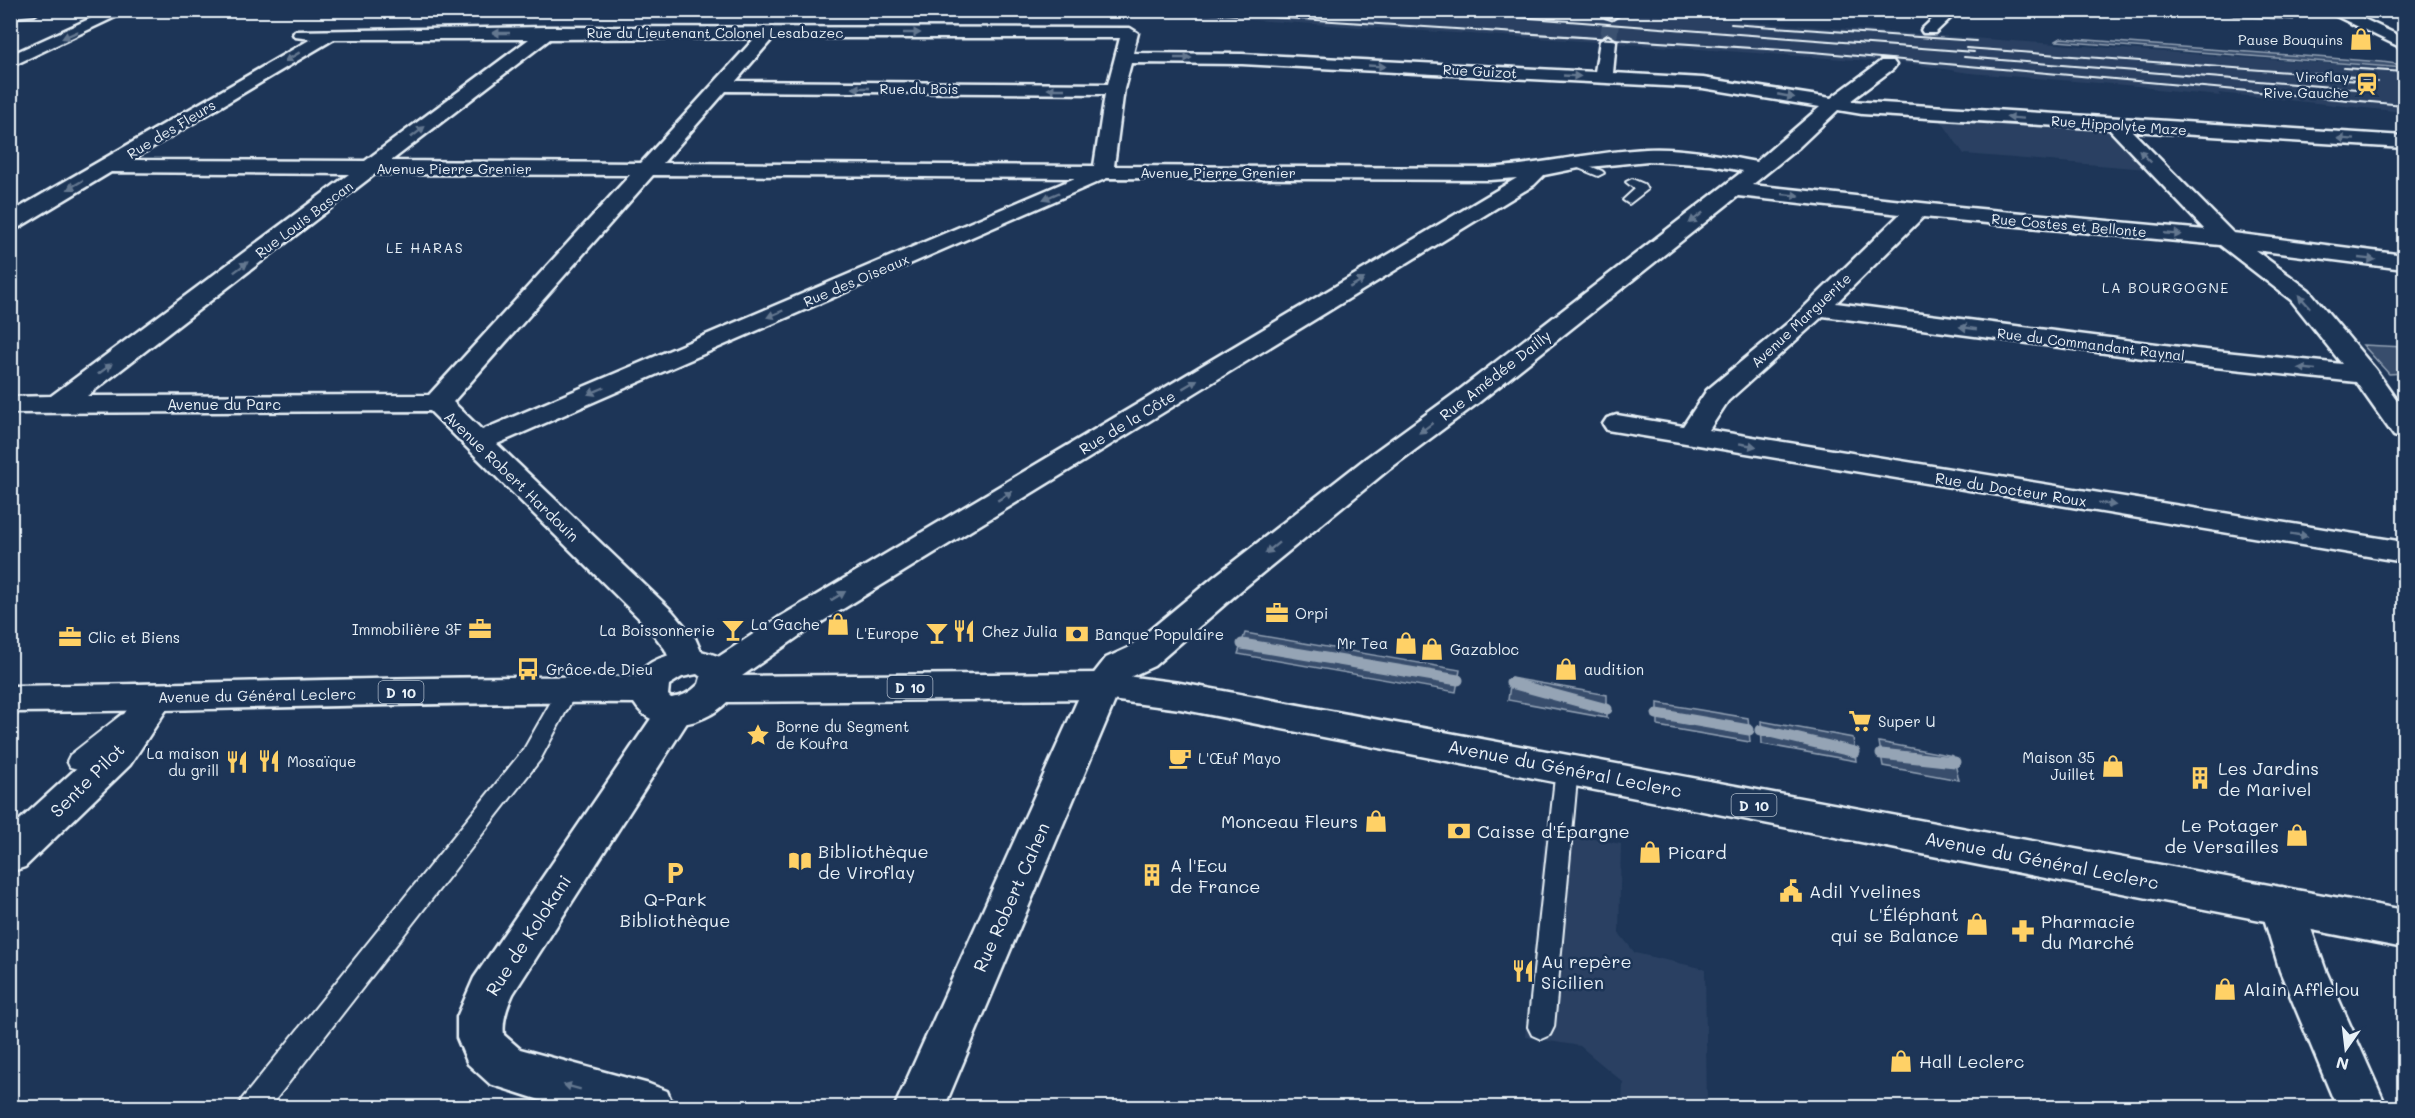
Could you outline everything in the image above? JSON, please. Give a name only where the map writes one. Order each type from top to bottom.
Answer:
[{"type":"street","points":[[10,12],[34,10]]},
{"type":"street","points":[[2331,10],[2404,44]]},
{"type":"street","points":[[10,62],[123,11]]},
{"type":"street","points":[[1929,30],[1947,11]]},
{"type":"street","name":"Rue Louis Bascan","points":[[58,404],[372,168],[548,32]]},
{"type":"street","name":"Avenue Robert Hardouin","points":[[708,675],[660,619],[437,403],[640,169],[722,87],[770,32]]},
{"type":"street","name":"Rue du Lieutenant Colonel Lesabazec","points":[[301,34],[1130,33],[1124,58]]},
{"type":"street","name":"Rue des Fleurs","points":[[10,223],[331,34]]},
{"type":"street","points":[[1608,41],[1603,74],[1608,78]]},
{"type":"street","points":[[1103,171],[1115,89],[1124,58]]},
{"type":"street","name":"Rue Guizot","points":[[1124,58],[1242,58],[1719,84],[1834,104]]},
{"type":"street","name":"Rue Amédée Dailly","points":[[1103,686],[1119,667],[1141,657],[1227,584],[1377,464],[1468,397],[1757,168],[1792,143],[1834,104],[1887,64]]},
{"type":"street","name":"Rue du Bois","points":[[722,87],[1115,89]]},
{"type":"street","name":"Rue Hippolyte Maze","points":[[1834,104],[1862,108],[2404,142]]},
{"type":"street","points":[[2115,124],[2226,239],[2300,295],[2365,375],[2404,430]]},
{"type":"street","name":"Avenue Pierre Grenier","points":[[108,166],[1491,174],[1534,171],[1575,163],[1648,155],[1711,159],[1757,168]]},
{"type":"street","name":"Rue des Oiseaux","points":[[478,442],[1095,177],[1103,171]]},
{"type":"street","name":"Rue de la Côte","points":[[662,700],[701,703],[708,675],[764,645],[790,626],[1533,177],[1534,171]]},
{"type":"street","name":"Rue Costes et Bellonte","points":[[1733,189],[2226,239],[2404,262]]},
{"type":"street","name":"Avenue Marguerite","points":[[1691,436],[1717,396],[1817,308],[1918,209]]},
{"type":"street","name":"Rue du Commandant Raynal","points":[[1817,308],[2185,356],[2365,375]]},
{"type":"street","name":"Avenue du Parc","points":[[10,405],[437,403]]},
{"type":"street","name":"Rue du Docteur Roux","points":[[1617,424],[2404,552]]},
{"type":"street","name":"Avenue du Général Leclerc","points":[[708,675],[1103,686],[1180,696],[2404,929]]},
{"type":"street","name":"Rue Robert Cahen","points":[[919,1107],[1103,686]]},
{"type":"street","name":"Avenue du Général Leclerc","points":[[10,699],[568,689],[662,700]]},
{"type":"street","name":"Sente Pilot","points":[[10,855],[116,755],[155,698]]},
{"type":"street","name":"Rue de Kolokani","points":[[648,1107],[507,1068],[493,1059],[483,1043],[478,1028],[479,1017],[496,980],[519,949],[662,700]]},
{"type":"street","points":[[2282,905],[2304,971],[2362,1107]]},
{"type":"lane","points":[[1575,163],[1598,173]]},
{"type":"lane","points":[[1629,200],[1641,190],[1640,186],[1632,182]]},
{"type":"lane","points":[[252,1107],[532,754],[568,689]]},
{"type":"lane","points":[[78,760],[155,698]]},
{"type":"lane","points":[[1541,1027],[1567,768]]},
{"type":"shaded area","points":[[1582,10],[2404,69],[2404,112],[2218,93],[2221,96],[2156,90],[2151,87],[1969,73],[1913,64],[1598,42],[1235,19],[937,11]]},
{"type":"shaded area","points":[[2220,11],[2281,12],[2294,20],[2234,16]]},
{"type":"shaded area","points":[[2061,38],[2382,62],[2404,65],[2404,68],[2056,41]]},
{"type":"shaded area","points":[[1940,119],[2107,130],[2147,169],[1964,154]]},
{"type":"shaded area","points":[[2363,345],[2404,347],[2404,373],[2389,374]]},
{"type":"shaded area","points":[[1245,633],[1460,670],[1456,692],[1238,654]]},
{"type":"shaded area","points":[[1511,678],[1607,695],[1607,718],[1508,700]]},
{"type":"shaded area","points":[[1658,703],[1748,718],[1750,742],[1658,726]]},
{"type":"shaded area","points":[[1761,721],[1853,738],[1856,761],[1762,744]]},
{"type":"shaded area","points":[[1879,742],[1953,756],[1959,780],[1883,766]]},
{"type":"shaded area","points":[[1545,830],[1621,844],[1619,933],[1635,953],[1705,969],[1707,1107],[1622,1107],[1623,1082],[1580,1046],[1525,1037]]},
{"type":"waterway","points":[[1242,644],[1458,680]]},
{"type":"waterway","points":[[1511,683],[1607,709]]},
{"type":"waterway","points":[[1657,714],[1749,730]]},
{"type":"waterway","points":[[1761,730],[1855,752]]},
{"type":"waterway","points":[[1881,754],[1955,762]]},
{"type":"tunnel","points":[[1608,41],[1612,14]]},
{"type":"railway","points":[[1163,10],[1813,52],[2404,105]]},
{"type":"railway","points":[[1424,10],[1974,52]]},
{"type":"railway","points":[[1731,24],[1976,41]]},
{"type":"railway","points":[[1966,48],[2355,77]]},
{"type":"railway","points":[[1964,57],[2357,89]]},
{"type":"railway","points":[[2344,68],[2404,72]]},
{"type":"railway","points":[[2345,80],[2378,82]]},
{"type":"place","name":"Pause Bouquins","points":[[2361,39]]},
{"type":"place","name":"Viroflay Rive Gauche","points":[[2367,84]]},
{"type":"place","name":"Orpi","points":[[1277,613]]},
{"type":"place","name":"La Gache","points":[[838,624]]},
{"type":"place","name":"Immobilière 3F","points":[[480,629]]},
{"type":"place","name":"La Boissonnerie","points":[[733,630]]},
{"type":"place","name":"Chez Julia","points":[[964,631]]},
{"type":"place","name":"L'Europe","points":[[937,633]]},
{"type":"place","name":"Banque Populaire","points":[[1077,634]]},
{"type":"place","name":"Clic et Biens","points":[[70,637]]},
{"type":"place","name":"Mr Tea","points":[[1406,643]]},
{"type":"place","name":"Gazabloc","points":[[1432,649]]},
{"type":"place","name":"Grâce de Dieu","points":[[528,669]]},
{"type":"place","name":"audition","points":[[1566,669]]},
{"type":"place","name":"Super U","points":[[1860,721]]},
{"type":"place","name":"Borne du Segment de Koufra","points":[[758,735]]},
{"type":"place","name":"L'Œuf Mayo","points":[[1180,758]]},
{"type":"place","name":"Mosaïque","points":[[269,761]]},
{"type":"place","name":"La maison du grill","points":[[237,762]]},
{"type":"place","name":"Maison 35 Juillet","points":[[2113,766]]},
{"type":"place","name":"Les Jardins de Marivel","points":[[2200,778]]},
{"type":"place","name":"Monceau Fleurs","points":[[1376,821]]},
{"type":"place","name":"Caisse d'Épargne","points":[[1459,831]]},
{"type":"place","name":"Le Potager de Versailles","points":[[2297,835]]},
{"type":"place","name":"Picard","points":[[1650,852]]},
{"type":"place","name":"Bibliothèque de Viroflay","points":[[800,861]]},
{"type":"place","name":"Q-Park Bibliothèque","points":[[675,873]]},
{"type":"place","name":"A l'Ecu de France","points":[[1152,875]]},
{"type":"place","name":"Adil Yvelines","points":[[1791,891]]},
{"type":"place","name":"L'Éléphant qui se Balance","points":[[1977,924]]},
{"type":"place","name":"Pharmacie du Marché","points":[[2023,931]]},
{"type":"place","name":"Au repère Sicilien","points":[[1523,971]]},
{"type":"place","name":"Alain Afflelou","points":[[2225,989]]},
{"type":"place","name":"Hall Leclerc","points":[[1901,1061]]},
{"type":"district","name":"LE HARAS","points":[[425,247]]},
{"type":"district","name":"LA BOURGOGNE","points":[[2166,287]]}]
